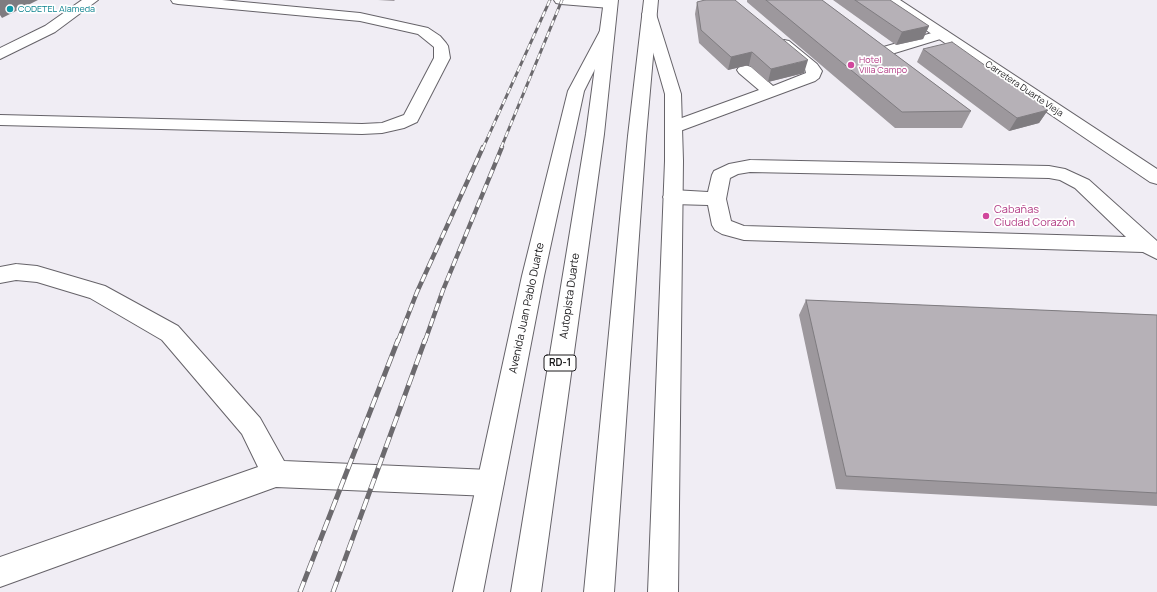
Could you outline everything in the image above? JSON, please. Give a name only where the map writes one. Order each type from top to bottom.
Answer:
[{"type":"main road","points":[[0,54],[50,29],[91,0]]},
{"type":"main road","points":[[0,120],[362,129],[382,128],[398,124],[411,118],[442,58],[441,46],[436,39],[423,31],[360,17],[178,0]]},
{"type":"main road","points":[[561,0],[610,2]]},
{"type":"main road","name":"Carretera Duarte Vieja","points":[[891,0],[1157,178]]},
{"type":"main road","name":"Autopista Duarte","points":[[526,592],[595,134],[610,2]]},
{"type":"main road","points":[[650,7],[673,94],[674,127],[664,592]]},
{"type":"main road","points":[[599,592],[637,136],[650,7]]},
{"type":"main road","name":"Avenida Juan Pablo Duarte","points":[[468,592],[533,276],[576,91],[607,31]]},
{"type":"main road","points":[[897,60],[879,46],[942,34]]},
{"type":"main road","points":[[674,127],[809,78],[814,71],[812,67],[775,37]]},
{"type":"main road","points":[[746,70],[771,92]]},
{"type":"main road","points":[[750,166],[1049,172],[1065,175],[1082,184],[1152,248],[744,233],[729,229],[722,225],[716,199],[721,175],[736,168],[750,166]]},
{"type":"main road","points":[[673,197],[716,199]]},
{"type":"main road","points":[[0,275],[16,272],[37,274],[97,292],[170,333],[251,426],[276,474]]},
{"type":"main road","points":[[0,572],[276,474],[490,483]]},
{"type":"building","points":[[705,0],[735,0],[808,60],[771,69],[752,52],[731,57],[701,30],[697,2]]},
{"type":"building","points":[[766,0],[822,0],[971,111],[902,112]]},
{"type":"building","points":[[855,0],[890,0],[929,26],[902,32]]},
{"type":"building","points":[[952,42],[1048,110],[1017,118],[923,49]]},
{"type":"building","points":[[806,300],[1157,315],[1157,493],[846,476]]},
{"type":"railway","points":[[483,148],[550,0]]},
{"type":"railway","points":[[501,148],[562,0]]},
{"type":"railway","points":[[398,341],[417,292],[483,147]]},
{"type":"railway","points":[[425,341],[443,290],[502,147]]},
{"type":"railway","points":[[300,592],[398,340]]},
{"type":"railway","points":[[333,592],[425,340]]},
{"type":"place","name":"CODETEL Alameda","points":[[10,9]]},
{"type":"place","name":"Hotel Villa Campo","points":[[851,65]]},
{"type":"place","name":"Cabañas Ciudad Corazón","points":[[986,216]]}]
